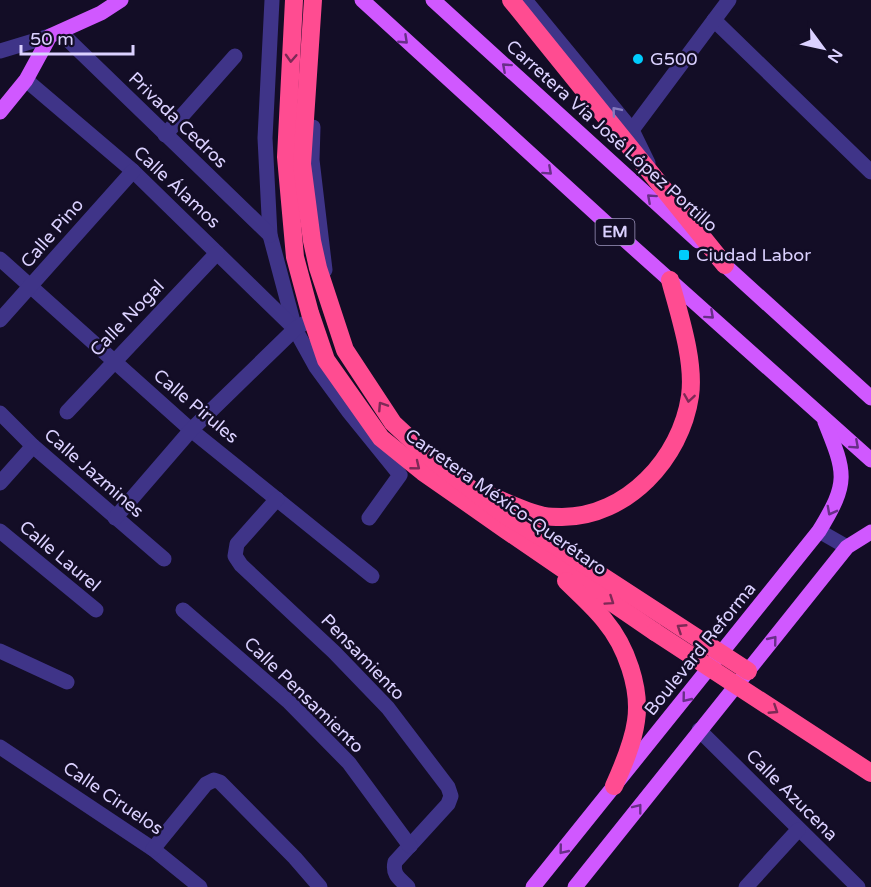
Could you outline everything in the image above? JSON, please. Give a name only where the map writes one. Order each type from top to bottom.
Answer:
[{"type":"highway","name":"Carretera México-Querétaro","points":[[294,0],[286,157],[296,257],[312,319],[326,360],[381,438],[423,472],[540,554],[871,773]]},
{"type":"highway","name":"Carretera México-Querétaro","points":[[314,0],[302,164],[312,241],[327,300],[345,350],[393,423],[434,461],[505,515],[748,671]]},
{"type":"highway","points":[[511,0],[725,266]]},
{"type":"highway","points":[[470,488],[544,516],[579,517],[608,508],[640,487],[663,463],[681,432],[691,395],[688,349],[670,280]]},
{"type":"highway","points":[[540,554],[605,621],[622,648],[632,678],[637,709],[636,722],[614,786]]},
{"type":"main road","points":[[0,112],[26,80],[55,34],[101,14],[121,0]]},
{"type":"main road","name":"EM","points":[[362,0],[460,92],[871,460]]},
{"type":"main road","name":"Carretera Vía José López Portillo","points":[[433,0],[871,398]]},
{"type":"main road","name":"Boulevard Reforma","points":[[533,887],[819,531],[840,492],[842,476],[838,453],[823,416]]},
{"type":"main road","points":[[575,887],[847,547],[871,532]]},
{"type":"street","points":[[272,0],[266,138],[270,235],[295,329],[316,367],[400,475],[369,518]]},
{"type":"street","points":[[314,0],[312,160],[327,300]]},
{"type":"street","points":[[525,0],[632,130],[656,179]]},
{"type":"street","points":[[632,130],[729,0]]},
{"type":"street","points":[[714,20],[871,172]]},
{"type":"street","points":[[0,51],[55,34]]},
{"type":"street","name":"Privada Cedros","points":[[55,34],[270,235]]},
{"type":"street","points":[[165,135],[235,56]]},
{"type":"street","name":"Calle Álamos","points":[[26,80],[133,171],[295,329]]},
{"type":"street","name":"Calle Pino","points":[[0,320],[133,171]]},
{"type":"street","name":"Calle Nogal","points":[[67,412],[217,252]]},
{"type":"street","name":"Calle Pirules","points":[[0,259],[192,430],[372,576]]},
{"type":"street","points":[[116,518],[192,430],[295,329],[312,319]]},
{"type":"street","name":"Calle Jazmines","points":[[0,413],[33,446],[164,559]]},
{"type":"street","points":[[0,483],[33,446]]},
{"type":"street","name":"Pensamiento","points":[[277,499],[237,544],[235,556],[241,565],[334,652],[388,708],[448,787],[451,796],[448,804],[410,846]]},
{"type":"street","name":"Calle Laurel","points":[[0,531],[96,610]]},
{"type":"street","points":[[819,531],[847,547]]},
{"type":"street","name":"Calle Pensamiento","points":[[183,610],[288,701],[349,763],[410,846]]},
{"type":"street","points":[[0,651],[67,682]]},
{"type":"street","name":"Calle Azucena","points":[[699,730],[858,887]]},
{"type":"street","name":"Calle Ciruelos","points":[[0,747],[153,849],[200,887]]},
{"type":"street","points":[[153,849],[206,784],[214,780],[220,782],[237,799],[320,887]]},
{"type":"street","points":[[746,887],[798,830]]},
{"type":"street","points":[[408,887],[397,877],[393,869],[395,862],[410,846]]},
{"type":"place","name":"G500","points":[[638,59]]},
{"type":"place","name":"Ciudad Labor","points":[[684,255]]}]
